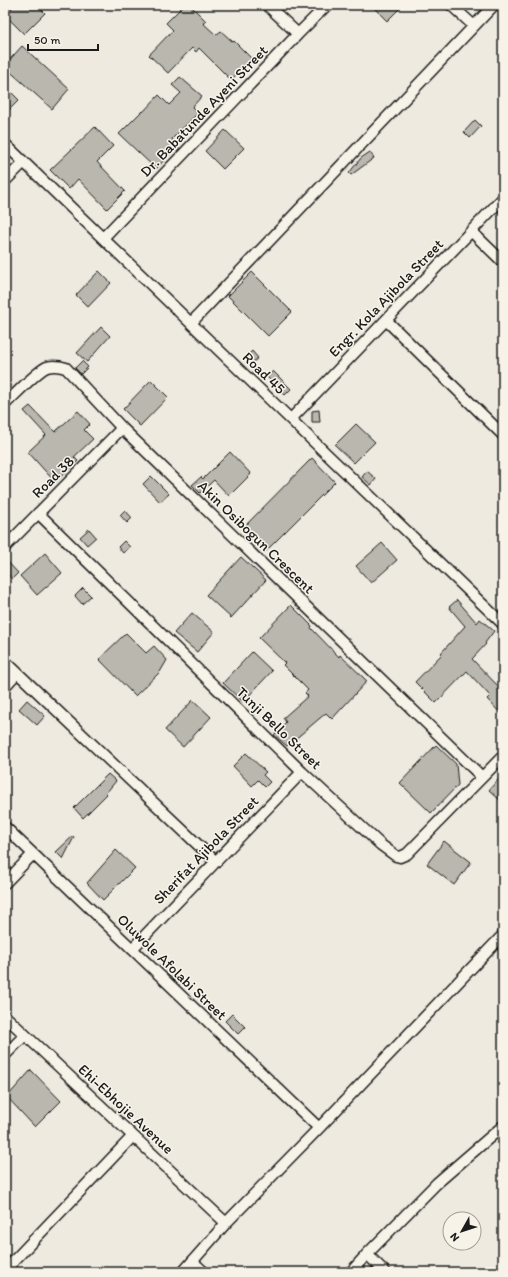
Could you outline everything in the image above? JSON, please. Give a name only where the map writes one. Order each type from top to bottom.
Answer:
[{"type":"street","points":[[267,5],[298,34]]},
{"type":"street","name":"Dr. Babatunde Ayeni Street","points":[[103,238],[327,5]]},
{"type":"street","points":[[451,5],[474,26]]},
{"type":"street","points":[[191,323],[494,5]]},
{"type":"street","name":"Road 45","points":[[5,144],[503,624]]},
{"type":"street","points":[[5,181],[24,162]]},
{"type":"street","name":"Engr. Kola Ajibola Street","points":[[291,419],[503,198]]},
{"type":"street","points":[[471,231],[503,262]]},
{"type":"street","points":[[386,320],[503,435]]},
{"type":"street","name":"Akin Osibogun Crescent","points":[[5,404],[47,367],[58,366],[66,368],[122,428],[482,777]]},
{"type":"street","name":"Road 38","points":[[5,547],[122,428]]},
{"type":"street","name":"Tunji Bello Street","points":[[38,513],[302,772],[380,845],[392,854],[400,857],[416,847],[503,756]]},
{"type":"street","points":[[5,661],[216,862]]},
{"type":"street","points":[[5,686],[17,674]]},
{"type":"street","name":"Sherifat Ajibola Street","points":[[132,949],[302,772]]},
{"type":"street","name":"Oluwole Afolabi Street","points":[[5,827],[319,1128]]},
{"type":"street","points":[[5,883],[32,854]]},
{"type":"street","points":[[183,1272],[226,1223],[503,935]]},
{"type":"street","name":"Ehi-Ebhojie Avenue","points":[[5,1016],[226,1223]]},
{"type":"street","points":[[5,1055],[25,1035]]},
{"type":"street","points":[[350,1272],[437,1183],[503,1126]]},
{"type":"street","points":[[5,1270],[133,1136]]},
{"type":"street","points":[[367,1254],[385,1272]]},
{"type":"street","points":[[192,1262],[204,1272]]},
{"type":"building","points":[[15,5],[37,5],[45,13],[24,34],[5,15]]},
{"type":"building","points":[[184,5],[190,5],[206,21],[203,23],[216,35],[221,31],[233,42],[234,41],[252,59],[231,80],[199,48],[196,52],[192,48],[168,73],[149,55],[173,30],[166,23]]},
{"type":"building","points":[[371,5],[403,5],[387,21]]},
{"type":"building","points":[[22,46],[69,89],[52,109],[5,67],[5,65]]},
{"type":"building","points":[[180,77],[202,96],[192,107],[198,113],[172,139],[178,145],[156,169],[119,134],[159,95],[169,105],[181,93],[172,85]]},
{"type":"building","points":[[5,86],[19,100],[5,114]]},
{"type":"building","points":[[475,120],[481,126],[470,138],[464,132]]},
{"type":"building","points":[[95,127],[113,146],[97,162],[125,191],[107,209],[78,179],[69,189],[50,170]]},
{"type":"building","points":[[225,130],[244,148],[223,169],[205,151]]},
{"type":"building","points":[[370,152],[374,158],[351,175],[349,173],[361,158]]},
{"type":"building","points":[[99,271],[111,283],[88,307],[76,295]]},
{"type":"building","points":[[252,272],[292,312],[268,336],[228,296]]},
{"type":"building","points":[[101,327],[110,336],[87,362],[77,353]]},
{"type":"building","points":[[252,351],[258,358],[252,363],[246,357]]},
{"type":"building","points":[[82,361],[88,367],[81,374],[75,368]]},
{"type":"building","points":[[273,371],[291,389],[285,395],[267,377]]},
{"type":"building","points":[[151,380],[168,397],[140,426],[123,409]]},
{"type":"building","points":[[30,406],[55,432],[78,411],[90,424],[84,430],[93,439],[74,457],[78,461],[55,482],[28,452],[46,435],[24,411]]},
{"type":"building","points":[[319,410],[320,422],[312,422],[312,411]]},
{"type":"building","points":[[356,424],[375,442],[354,463],[335,445]]},
{"type":"building","points":[[230,452],[251,474],[229,496],[214,480],[200,493],[192,485],[201,477],[203,479]]},
{"type":"building","points":[[312,458],[335,482],[265,552],[242,529]]},
{"type":"building","points":[[367,471],[376,479],[371,485],[362,477]]},
{"type":"building","points":[[151,476],[169,494],[160,502],[143,484]]},
{"type":"building","points":[[125,510],[132,518],[127,523],[120,515]]},
{"type":"building","points":[[89,529],[96,537],[87,545],[80,537]]},
{"type":"building","points":[[124,541],[130,547],[123,553],[118,547]]},
{"type":"building","points":[[382,543],[397,560],[371,583],[356,566]]},
{"type":"building","points":[[45,553],[62,573],[37,595],[20,576]]},
{"type":"building","points":[[241,557],[266,580],[231,618],[206,595]]},
{"type":"building","points":[[5,559],[18,573],[12,579],[5,571]]},
{"type":"building","points":[[83,588],[91,596],[82,604],[75,596]]},
{"type":"building","points":[[457,600],[477,623],[480,619],[494,631],[485,643],[486,644],[472,659],[498,686],[503,681],[503,716],[487,699],[490,696],[467,671],[436,703],[415,682],[442,654],[441,653],[465,626],[449,607]]},
{"type":"building","points":[[291,605],[339,657],[340,655],[367,681],[332,719],[326,713],[287,746],[274,735],[286,722],[283,718],[308,696],[305,693],[308,690],[283,665],[285,663],[259,638]]},
{"type":"building","points":[[192,613],[214,632],[197,652],[174,633]]},
{"type":"building","points":[[126,633],[146,653],[154,646],[167,660],[160,672],[135,696],[99,659]]},
{"type":"building","points":[[252,652],[272,671],[243,702],[223,683]]},
{"type":"building","points":[[27,700],[45,716],[37,725],[19,709]]},
{"type":"building","points":[[193,700],[211,717],[183,747],[165,730]]},
{"type":"building","points":[[436,745],[456,764],[458,785],[431,813],[400,783]]},
{"type":"building","points":[[246,753],[266,772],[263,775],[270,782],[265,787],[258,780],[252,786],[233,766]]},
{"type":"building","points":[[108,774],[116,781],[106,793],[107,794],[83,818],[74,808]]},
{"type":"building","points":[[503,774],[503,803],[489,790]]},
{"type":"building","points":[[73,836],[74,837],[63,859],[56,852]]},
{"type":"building","points":[[444,841],[471,862],[454,885],[427,864]]},
{"type":"building","points":[[116,850],[135,868],[103,900],[87,883]]},
{"type":"building","points":[[232,1014],[245,1027],[238,1034],[225,1021]]},
{"type":"building","points":[[31,1070],[61,1101],[35,1127],[7,1097]]}]
